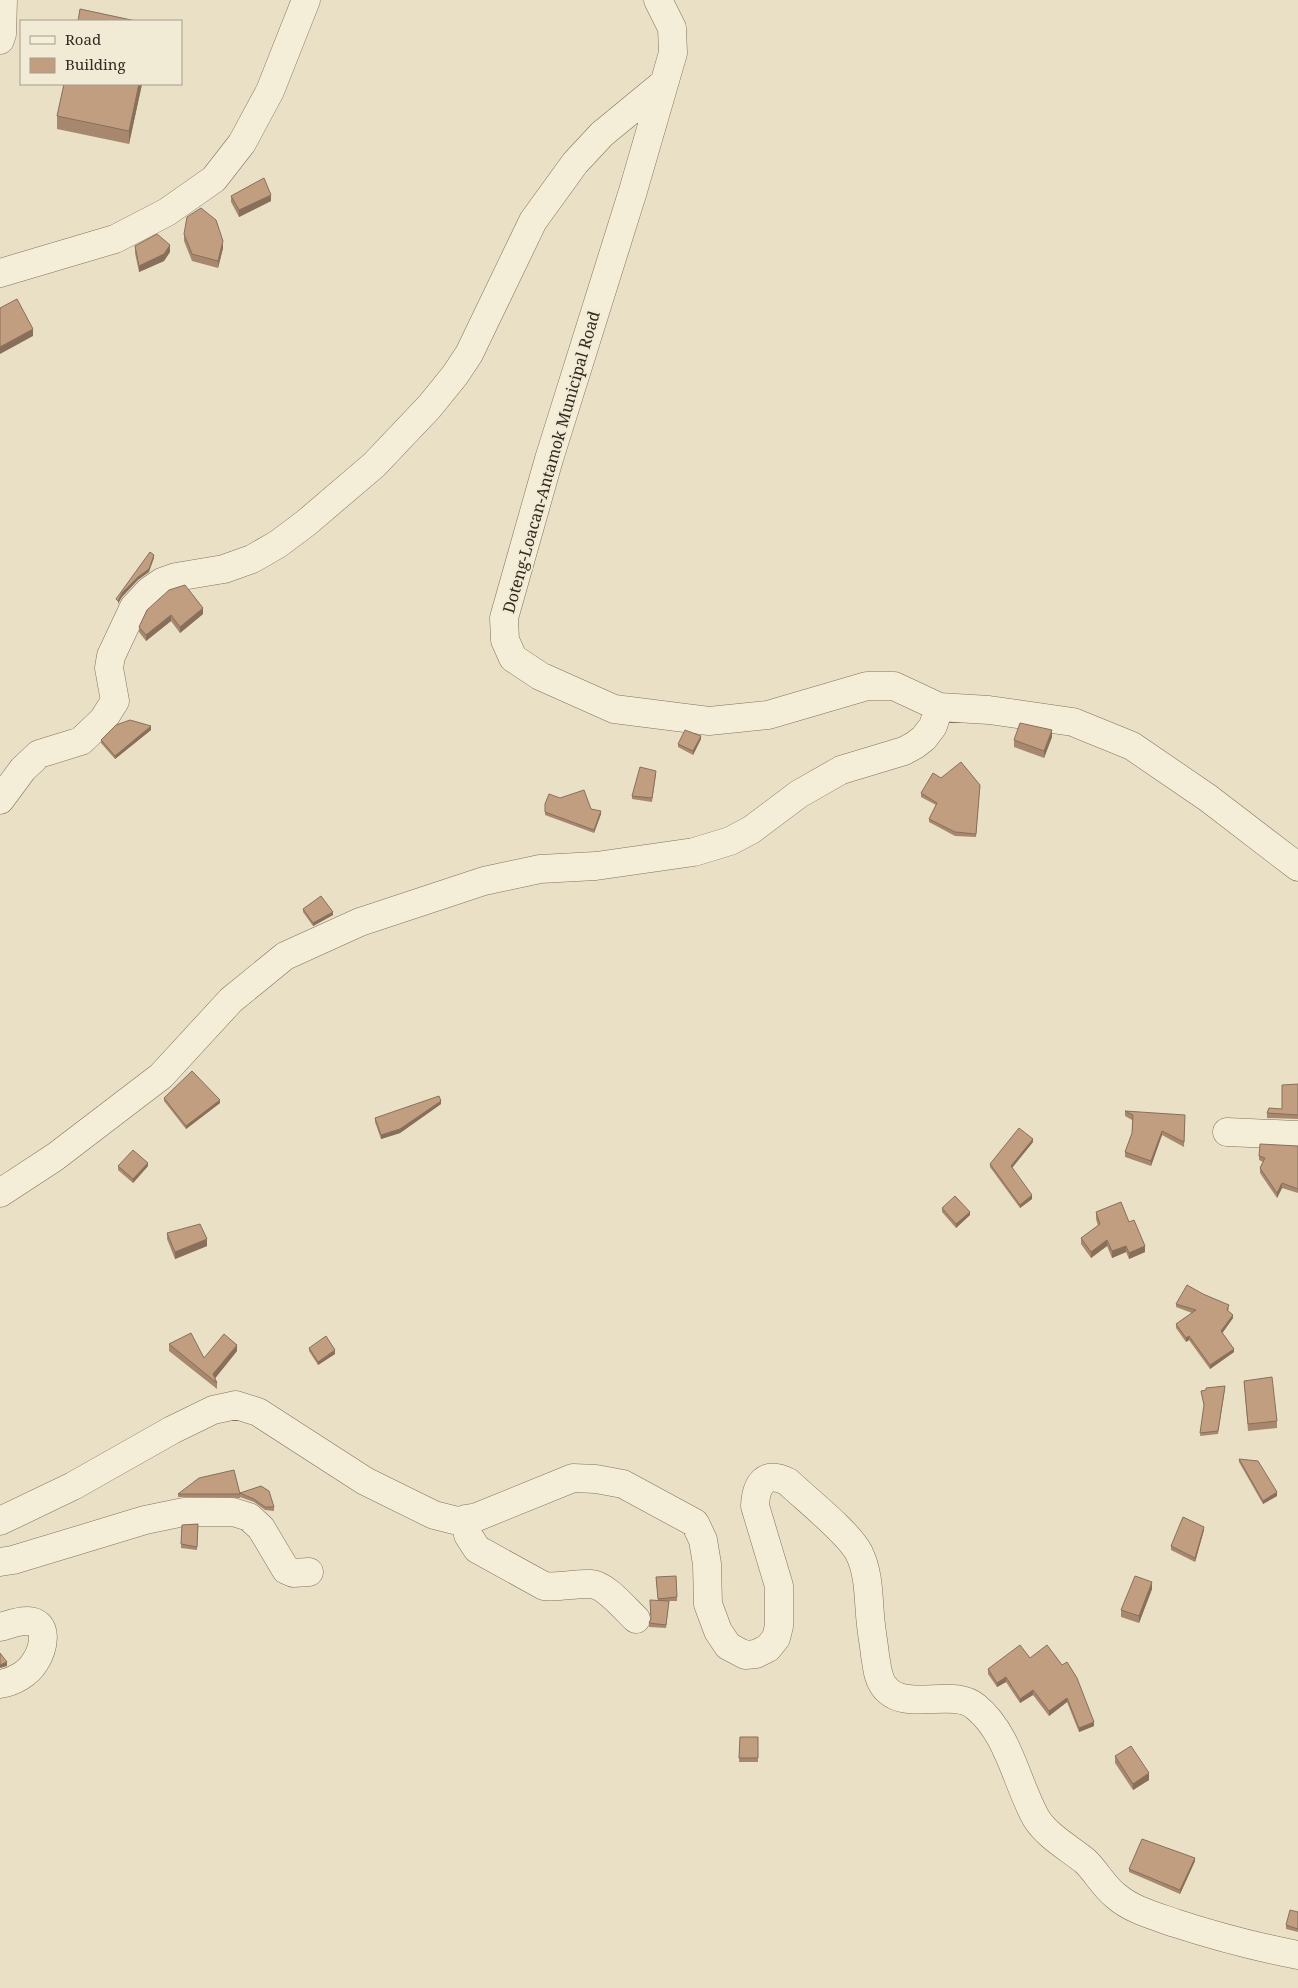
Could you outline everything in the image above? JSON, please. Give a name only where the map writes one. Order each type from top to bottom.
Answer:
[{"type":"street","points":[[0,40],[3,0]]},
{"type":"street","points":[[0,273],[116,239],[167,212],[214,179],[242,143],[270,91],[306,0]]},
{"type":"street","name":"Doteng-Loacan-Antamok Municipal Road","points":[[658,0],[672,28],[673,53],[633,191],[546,469],[504,618],[504,640],[514,658],[540,676],[614,708],[709,721],[768,715],[867,686],[894,686],[939,707]]},
{"type":"street","points":[[0,800],[23,769],[39,754],[81,741],[103,720],[115,701],[109,668],[111,656],[134,607],[150,591],[162,582],[176,577],[224,569],[252,558],[278,544],[306,523],[374,465],[430,406],[469,354],[533,221],[575,163],[602,134],[664,83]]},
{"type":"street","points":[[0,1193],[55,1157],[161,1076],[232,1000],[286,956],[360,922],[484,881],[540,870],[596,866],[694,852],[730,841],[751,830],[799,794],[841,770],[904,751],[915,745],[934,726],[939,707],[989,710],[1073,722],[1132,746],[1208,798],[1298,867]]},
{"type":"street","points":[[1227,1132],[1298,1135]]},
{"type":"street","points":[[0,1521],[73,1486],[172,1430],[212,1410],[236,1405],[258,1412],[365,1482],[434,1515],[458,1521],[477,1517],[573,1478],[596,1479],[623,1484],[695,1523],[703,1540],[707,1564],[708,1604],[718,1631],[728,1646],[745,1655],[756,1654],[768,1648],[776,1638],[779,1626],[779,1586],[755,1506],[755,1495],[760,1484],[768,1478],[778,1477],[788,1482],[845,1535],[859,1552],[867,1576],[871,1625],[878,1673],[881,1683],[888,1693],[902,1699],[959,1700],[974,1705],[991,1722],[1013,1766],[1029,1805],[1041,1825],[1087,1863],[1116,1897],[1145,1913],[1203,1932],[1262,1948],[1298,1955]]},
{"type":"street","points":[[0,1562],[13,1560],[145,1520],[184,1512],[233,1512],[249,1517],[261,1528],[286,1570],[293,1573],[309,1572]]},
{"type":"street","points":[[466,1519],[468,1534],[477,1549],[544,1586],[597,1585],[636,1619]]},
{"type":"street","points":[[0,1627],[26,1621],[35,1622],[42,1629],[44,1640],[35,1664],[21,1676],[0,1684]]},
{"type":"building","points":[[80,9],[131,20],[78,20]]},
{"type":"building","points":[[64,85],[139,85],[129,131],[57,116]]},
{"type":"building","points":[[264,178],[271,195],[239,210],[231,196]]},
{"type":"building","points":[[201,208],[216,220],[223,241],[218,261],[192,254],[184,234],[187,217]]},
{"type":"building","points":[[157,234],[170,245],[164,254],[139,266],[135,246]]},
{"type":"building","points":[[17,299],[33,329],[0,347],[0,308]]},
{"type":"building","points":[[150,552],[154,555],[149,569],[122,593],[118,601],[116,599]]},
{"type":"building","points":[[185,585],[203,608],[180,627],[171,615],[146,635],[139,627],[147,610],[169,590]]},
{"type":"building","points":[[130,720],[151,726],[115,756],[101,740],[116,725]]},
{"type":"building","points":[[1020,723],[1052,730],[1044,751],[1014,740]]},
{"type":"building","points":[[685,730],[701,736],[693,751],[678,744]]},
{"type":"building","points":[[961,762],[980,785],[976,834],[955,832],[929,819],[937,803],[921,793],[933,773],[941,778]]},
{"type":"building","points":[[640,767],[656,771],[652,798],[632,796]]},
{"type":"building","points":[[584,790],[591,809],[601,811],[594,830],[545,812],[545,804],[549,794],[560,798]]},
{"type":"building","points":[[321,896],[333,912],[313,923],[303,909]]},
{"type":"building","points":[[192,1071],[220,1100],[186,1126],[164,1098]]},
{"type":"building","points":[[1298,1084],[1298,1115],[1267,1113],[1269,1108],[1282,1109],[1282,1085]]},
{"type":"building","points":[[439,1096],[441,1101],[400,1129],[381,1135],[375,1118]]},
{"type":"building","points":[[1125,1111],[1185,1115],[1184,1142],[1162,1131],[1151,1161],[1125,1152],[1132,1133],[1133,1115]]},
{"type":"building","points":[[1019,1128],[1033,1139],[1011,1166],[1032,1195],[1020,1205],[990,1164]]},
{"type":"building","points":[[1260,1144],[1298,1146],[1298,1189],[1282,1183],[1277,1193],[1260,1168],[1265,1158],[1259,1156]]},
{"type":"building","points":[[133,1150],[148,1163],[133,1179],[118,1166]]},
{"type":"building","points":[[955,1196],[970,1212],[956,1224],[942,1208]]},
{"type":"building","points":[[1121,1202],[1129,1222],[1134,1220],[1145,1246],[1129,1253],[1126,1246],[1112,1251],[1107,1240],[1091,1252],[1081,1238],[1100,1224],[1096,1212]]},
{"type":"building","points":[[200,1224],[207,1239],[175,1252],[167,1233]]},
{"type":"building","points":[[1187,1285],[1229,1305],[1227,1310],[1233,1315],[1221,1331],[1234,1349],[1210,1365],[1189,1336],[1186,1338],[1176,1324],[1196,1310],[1176,1304]]},
{"type":"building","points":[[191,1333],[204,1358],[224,1334],[237,1345],[213,1374],[217,1383],[169,1344]]},
{"type":"building","points":[[326,1336],[335,1350],[318,1362],[309,1348]]},
{"type":"building","points":[[1272,1377],[1277,1421],[1248,1424],[1244,1381]]},
{"type":"building","points":[[1225,1386],[1218,1431],[1200,1433],[1204,1405],[1201,1391],[1206,1390],[1206,1388]]},
{"type":"building","points":[[1239,1459],[1258,1461],[1277,1492],[1263,1501]]},
{"type":"building","points":[[234,1470],[240,1494],[178,1494],[199,1478]]},
{"type":"building","points":[[261,1486],[269,1491],[274,1507],[265,1507],[254,1499],[240,1493]]},
{"type":"building","points":[[1183,1517],[1204,1527],[1195,1558],[1171,1546]]},
{"type":"building","points":[[198,1524],[197,1547],[181,1544],[182,1525]]},
{"type":"building","points":[[676,1576],[677,1597],[658,1599],[656,1577]]},
{"type":"building","points":[[1135,1576],[1152,1582],[1139,1616],[1121,1610]]},
{"type":"building","points":[[650,1600],[669,1601],[666,1625],[649,1623],[651,1619]]},
{"type":"building","points":[[1020,1645],[1030,1658],[1047,1645],[1062,1665],[1067,1662],[1077,1678],[1094,1722],[1079,1728],[1067,1698],[1049,1711],[1033,1690],[1020,1699],[1006,1677],[997,1683],[988,1669]]},
{"type":"building","points":[[0,1653],[7,1662],[0,1665]]},
{"type":"building","points":[[740,1737],[758,1737],[758,1758],[739,1758]]},
{"type":"building","points":[[1131,1746],[1149,1773],[1133,1784],[1115,1756]]},
{"type":"building","points":[[1142,1839],[1195,1858],[1180,1890],[1129,1869]]},
{"type":"building","points":[[1290,1910],[1298,1912],[1298,1929],[1286,1925]]}]
